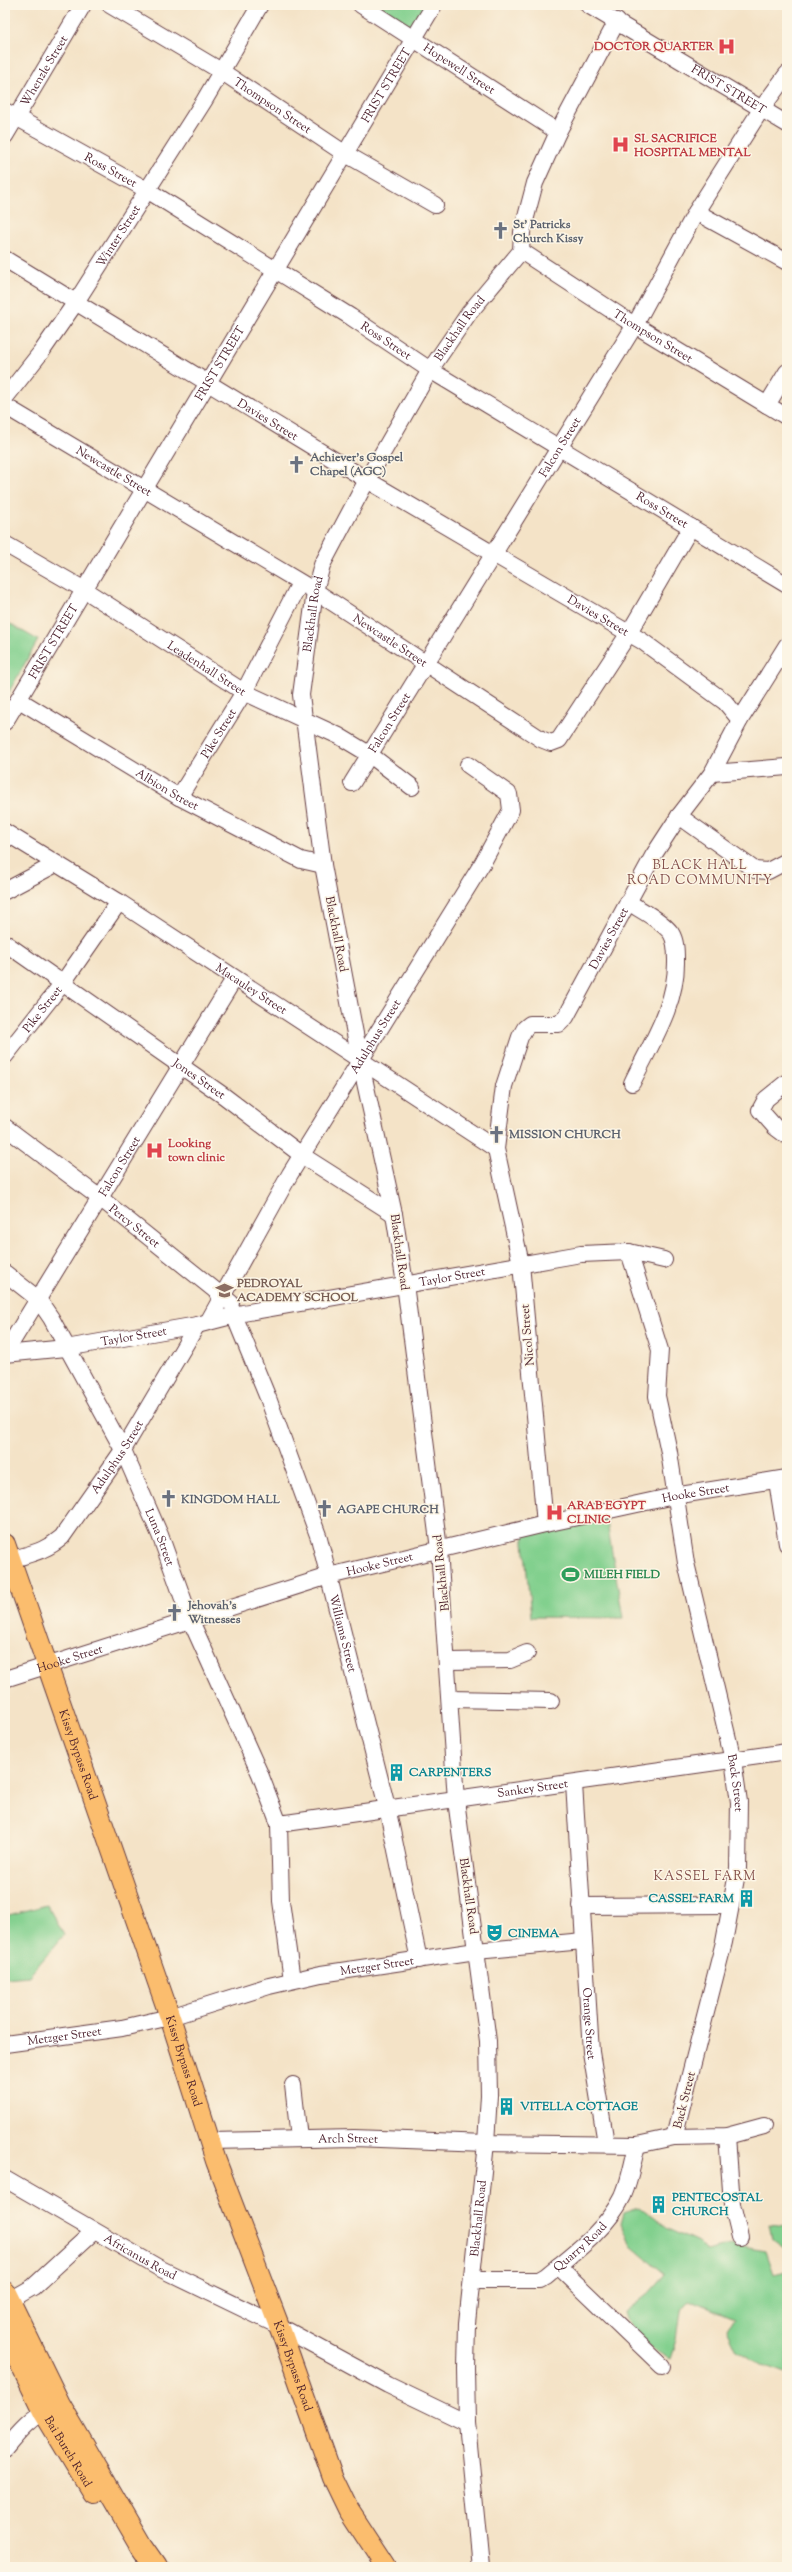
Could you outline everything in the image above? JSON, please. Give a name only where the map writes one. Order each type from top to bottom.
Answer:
[{"type":"highway","points":[[6,2299],[52,2407],[156,2567]]},
{"type":"highway","name":"Bai Bureh Road","points":[[5,2330],[52,2407],[79,2471],[141,2567]]},
{"type":"main road","name":"Kissy Bypass Road","points":[[7,1555],[48,1664],[173,2016],[210,2141],[279,2326],[333,2478],[352,2515],[386,2567]]},
{"type":"street","name":"Whenzle Street","points":[[5,136],[11,115],[82,5]]},
{"type":"street","name":"Thompson Street","points":[[110,5],[221,71],[344,153],[435,205]]},
{"type":"street","name":"Winter Street","points":[[5,398],[42,352],[76,302],[221,71],[260,5]]},
{"type":"street","name":"Hopewell Street","points":[[361,5],[413,37],[558,132]]},
{"type":"street","name":"FRIST STREET","points":[[5,722],[83,589],[209,382],[413,37],[434,5]]},
{"type":"street","name":"FRIST STREET","points":[[588,5],[787,124]]},
{"type":"street","points":[[521,251],[522,232],[535,183],[558,132],[617,21]]},
{"type":"street","name":"Falcon Street","points":[[352,783],[492,554],[560,448],[635,325],[696,212],[762,108],[787,74]]},
{"type":"street","name":"Ross Street","points":[[11,115],[147,190],[430,370],[787,585]]},
{"type":"street","points":[[696,212],[787,262]]},
{"type":"street","name":"Thompson Street","points":[[521,251],[635,325],[787,417]]},
{"type":"street","name":"Blackhall Road","points":[[481,2567],[467,2423],[467,2323],[486,2143],[489,2053],[456,1800],[448,1661],[439,1549],[405,1284],[394,1214],[360,1060],[323,865],[300,695],[315,591],[322,565],[367,480],[430,370],[469,313],[521,251]]},
{"type":"street","name":"Davies Street","points":[[5,259],[209,382],[367,480],[629,633],[725,702],[740,720],[712,773],[679,816],[653,856],[566,1017],[558,1024],[530,1024],[525,1028],[520,1037],[504,1086],[496,1149]]},
{"type":"street","points":[[767,405],[787,372]]},
{"type":"street","name":"Newcastle Street","points":[[5,406],[315,591],[541,739],[556,742],[629,633],[691,527]]},
{"type":"street","name":"Leadenhall Street","points":[[5,544],[83,589],[244,692],[303,721],[339,736],[369,754],[412,787]]},
{"type":"street","name":"Pike Street","points":[[179,797],[244,692],[300,582]]},
{"type":"street","points":[[740,720],[787,645]]},
{"type":"street","name":"Albion Street","points":[[19,700],[179,797],[302,860],[323,865]]},
{"type":"street","name":"Adulphus Street","points":[[7,1555],[45,1550],[62,1537],[123,1450],[222,1296],[260,1225],[360,1060],[482,864],[511,810],[509,794],[468,765]]},
{"type":"street","points":[[712,773],[787,767]]},
{"type":"street","points":[[679,816],[743,863],[755,870],[768,871],[787,861]]},
{"type":"street","name":"Macauley Street","points":[[5,832],[119,902],[234,979],[496,1149]]},
{"type":"street","points":[[5,891],[56,864]]},
{"type":"street","name":"Pike Street","points":[[5,1056],[62,984],[119,902]]},
{"type":"street","points":[[628,902],[655,919],[670,932],[676,948],[676,976],[672,1001],[632,1083]]},
{"type":"street","name":"Jones Street","points":[[5,943],[62,984],[181,1065],[303,1156],[394,1214]]},
{"type":"street","name":"Falcon Street","points":[[5,1353],[234,979]]},
{"type":"street","points":[[787,1082],[766,1099],[760,1110],[775,1127],[787,1136]]},
{"type":"street","name":"Percy Street","points":[[5,1127],[100,1198],[222,1296],[238,1314]]},
{"type":"street","name":"Nicol Street","points":[[496,1149],[520,1264],[545,1524]]},
{"type":"street","name":"Taylor Street","points":[[5,1353],[66,1348],[203,1324],[238,1314],[581,1254],[629,1252],[664,1260]]},
{"type":"street","name":"Back Street","points":[[629,1252],[660,1350],[657,1396],[664,1429],[674,1496],[699,1625],[733,1760],[739,1802],[740,1839],[731,1904],[712,1996],[674,2137]]},
{"type":"street","name":"Luna Street","points":[[5,1273],[38,1299],[123,1450],[160,1535],[191,1621],[260,1774],[279,1824],[282,1901],[292,1980]]},
{"type":"street","name":"Williams Street","points":[[238,1314],[302,1488],[329,1576],[387,1807],[419,1960]]},
{"type":"street","points":[[782,1479],[787,1544]]},
{"type":"street","name":"Hooke Street","points":[[5,1679],[48,1664],[191,1621],[329,1576],[545,1524],[674,1496],[782,1479]]},
{"type":"street","points":[[448,1661],[510,1660],[527,1653]]},
{"type":"street","points":[[450,1699],[551,1701]]},
{"type":"street","name":"Sankey Street","points":[[279,1824],[387,1807],[456,1800],[574,1784],[787,1752]]},
{"type":"street","name":"Orange Street","points":[[574,1784],[591,2052],[606,2143]]},
{"type":"street","points":[[581,1906],[731,1904]]},
{"type":"street","name":"Metzger Street","points":[[5,2044],[78,2036],[173,2016],[292,1980],[476,1952],[583,1941]]},
{"type":"street","points":[[293,2085],[300,2138]]},
{"type":"street","points":[[486,2143],[606,2143],[637,2145],[674,2137],[727,2136],[764,2126]]},
{"type":"street","points":[[727,2136],[732,2204],[740,2237]]},
{"type":"street","name":"Arch Street","points":[[210,2141],[300,2138],[408,2139],[486,2143]]},
{"type":"street","name":"Quarry Road","points":[[472,2280],[539,2280],[558,2266],[586,2242],[616,2208],[623,2195],[637,2145]]},
{"type":"street","name":"Africanus Road","points":[[5,2179],[93,2232],[159,2268],[279,2326],[388,2385],[467,2423]]},
{"type":"street","points":[[6,2299],[32,2287],[93,2232]]},
{"type":"street","points":[[558,2266],[662,2366]]},
{"type":"street","points":[[5,2449],[17,2433],[52,2407]]},
{"type":"green space","points":[[372,5],[431,5],[415,29]]},
{"type":"green space","points":[[5,621],[38,640],[5,699]]},
{"type":"green space","name":"MILEH FIELD","points":[[606,1516],[623,1618],[531,1617],[523,1531]]},
{"type":"green space","points":[[47,1905],[64,1935],[29,1976],[5,1978],[5,1916]]},
{"type":"green space","points":[[639,2207],[668,2229],[698,2243],[706,2251],[731,2245],[766,2251],[774,2274],[786,2271],[787,2265],[787,2375],[762,2365],[737,2350],[727,2329],[734,2318],[689,2300],[680,2311],[676,2341],[670,2359],[656,2351],[642,2340],[631,2327],[625,2312],[649,2293],[665,2275],[630,2245],[621,2223],[624,2212]]},
{"type":"green space","points":[[769,2224],[787,2226],[787,2250],[772,2239]]},
{"type":"place","name":"DOCTOR QUARTER","points":[[727,46]]},
{"type":"place","name":"SL SACRIFICE HOSPITAL MENTAL","points":[[621,145]]},
{"type":"place","name":"St' Patricks Church Kissy","points":[[500,231]]},
{"type":"place","name":"Achiever's Gospel Chapel (AGC)","points":[[297,464]]},
{"type":"place","name":"MISSION CHURCH","points":[[496,1134]]},
{"type":"place","name":"Looking town clinic","points":[[155,1150]]},
{"type":"place","name":"PEDROYAL ACADEMY SCHOOL","points":[[224,1290]]},
{"type":"place","name":"KINGDOM HALL","points":[[168,1499]]},
{"type":"place","name":"AGAPE CHURCH","points":[[324,1509]]},
{"type":"place","name":"ARAB EGYPT CLINIC","points":[[554,1512]]},
{"type":"place","name":"MILEH FIELD","points":[[571,1574]]},
{"type":"place","name":"Jehovah’s Witnesses","points":[[175,1612]]},
{"type":"place","name":"CARPENTERS","points":[[396,1772]]},
{"type":"place","name":"CASSEL FARM","points":[[747,1898]]},
{"type":"place","name":"CINEMA","points":[[495,1933]]},
{"type":"place","name":"VITELLA COTTAGE","points":[[507,2106]]},
{"type":"place","name":"PENTECOSTAL CHURCH","points":[[659,2204]]},
{"type":"district","name":"BLACK HALL ROAD COMMUNITY","points":[[700,872]]},
{"type":"district","name":"KASSEL FARM","points":[[705,1875]]}]
